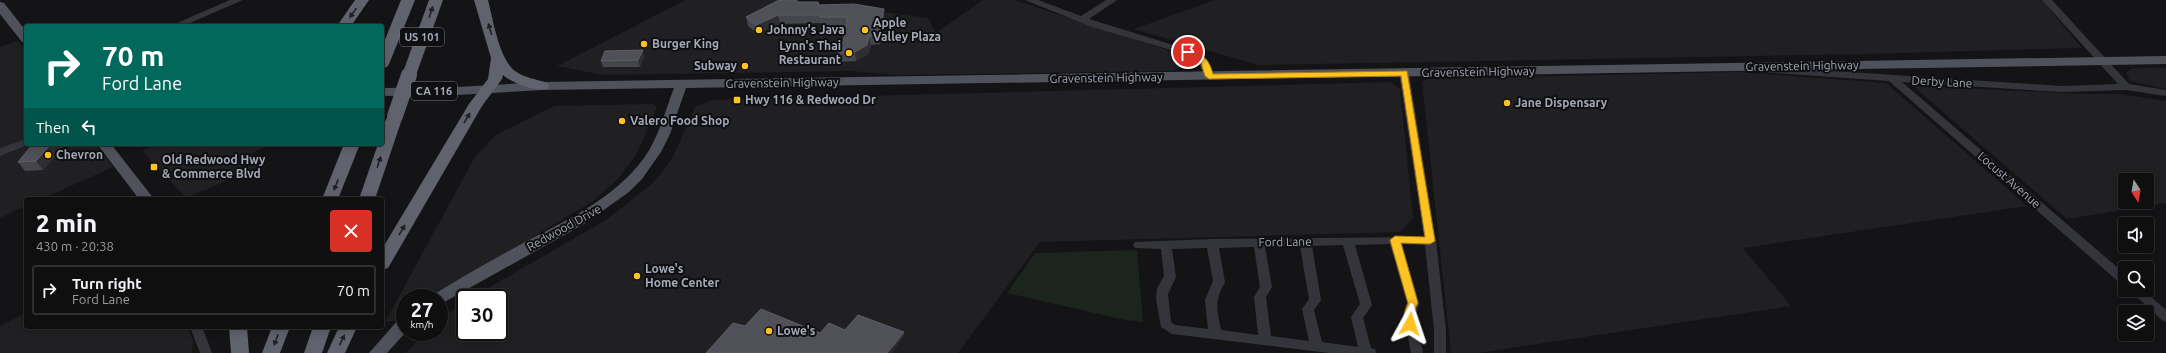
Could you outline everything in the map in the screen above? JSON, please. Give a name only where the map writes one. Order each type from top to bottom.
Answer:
[{"type":"highway","points":[[345,24],[362,0]]},
{"type":"highway","name":"US 101","points":[[384,59],[408,0]]},
{"type":"highway","name":"US 101","points":[[367,197],[436,0]]},
{"type":"highway","name":"CA 116","points":[[481,0],[498,58],[510,74],[542,86]]},
{"type":"highway","points":[[384,261],[476,104],[495,79],[498,58]]},
{"type":"highway","points":[[331,197],[351,146]]},
{"type":"highway","points":[[238,329],[240,353]]},
{"type":"highway","points":[[271,353],[280,329]]},
{"type":"highway","points":[[313,353],[321,329]]},
{"type":"highway","points":[[336,353],[347,329]]},
{"type":"main road","points":[[0,6],[24,37]]},
{"type":"main road","name":"Gravenstein Highway","points":[[384,92],[542,86],[681,85],[2166,60]]},
{"type":"main road","name":"Redwood Drive","points":[[448,293],[473,277],[595,213],[626,188],[649,161],[658,144],[681,85]]},
{"type":"main road","points":[[106,146],[145,197]]},
{"type":"main road","points":[[115,146],[119,163]]},
{"type":"main road","points":[[378,353],[396,333]]},
{"type":"street","points":[[181,24],[238,0]]},
{"type":"street","points":[[1030,0],[1082,20],[1188,52],[1203,58],[1209,76]]},
{"type":"street","points":[[1082,20],[1112,0]]},
{"type":"street","points":[[2047,0],[2126,87]]},
{"type":"street","name":"Derby Lane","points":[[1717,67],[2062,89],[2126,87],[2166,93]]},
{"type":"street","points":[[1404,73],[1430,241],[1440,330],[1440,353]]},
{"type":"street","name":"Locust Avenue","points":[[1893,79],[2118,275]]},
{"type":"street","points":[[0,152],[24,143]]},
{"type":"street","points":[[1395,240],[1413,303],[1409,311],[1410,324],[1418,346],[1417,353]]},
{"type":"street","name":"Ford Lane","points":[[1139,244],[1395,240],[1430,241]]},
{"type":"street","points":[[1348,241],[1366,305],[1357,317],[1366,353]]},
{"type":"street","points":[[1305,242],[1315,300],[1308,310],[1316,346]]},
{"type":"street","points":[[1212,243],[1219,282],[1212,290],[1209,299],[1215,334]]},
{"type":"street","points":[[1259,243],[1266,287],[1260,297],[1265,340]]},
{"type":"street","points":[[1166,244],[1170,277],[1164,284],[1161,294],[1164,324],[1172,329],[1370,353]]},
{"type":"street","points":[[2143,297],[2166,317]]},
{"type":"street","points":[[197,329],[206,353]]},
{"type":"shaded area","points":[[686,0],[789,0],[928,18],[936,33],[983,0],[1014,0],[1174,52],[1188,59],[1186,65],[1173,71],[897,75],[851,71],[603,75],[557,66]]},
{"type":"shaded area","points":[[1215,0],[2042,0],[2082,48],[1863,54],[1258,65],[1134,29]]},
{"type":"shaded area","points":[[18,41],[24,49],[24,146],[97,146],[113,167],[46,197],[24,197],[24,207],[0,218],[0,47]]},
{"type":"shaded area","points":[[2133,68],[2166,68],[2166,89],[2130,81],[2126,73]]},
{"type":"shaded area","points":[[1738,72],[1886,83],[2027,206],[1743,248],[1791,306],[1478,353],[1451,353],[1422,82],[1427,79]]},
{"type":"shaded area","points":[[1391,82],[1400,89],[1413,218],[1400,232],[1040,242],[958,353],[406,353],[417,341],[448,341],[448,314],[456,308],[456,341],[508,341],[508,289],[487,289],[606,220],[653,183],[672,159],[695,107],[712,100]]},
{"type":"shaded area","points":[[1913,86],[2084,94],[2119,94],[2166,101],[2166,203],[2154,205],[2154,173],[2118,173],[2118,209],[2129,209],[2067,219]]},
{"type":"shaded area","points":[[653,104],[656,106],[656,110],[636,155],[619,178],[593,201],[446,289],[403,289],[475,157],[497,134],[555,106]]},
{"type":"shaded area","points":[[153,146],[268,146],[248,155],[257,168],[188,197],[185,197],[142,151]]},
{"type":"shaded area","points":[[1137,250],[1143,322],[1125,320],[1007,293],[1035,253]]},
{"type":"shaded area","points":[[396,302],[396,321],[385,322]]},
{"type":"shaded area","points":[[24,314],[24,329],[187,329],[193,339],[192,353],[0,353],[0,326]]},
{"type":"building","points":[[779,0],[818,2],[819,5],[854,4],[884,9],[879,35],[869,36],[867,45],[855,52],[838,53],[839,42],[843,42],[848,17],[778,15],[756,25],[746,17]]},
{"type":"building","points":[[643,50],[638,60],[601,61],[605,51]]},
{"type":"building","points":[[31,146],[49,146],[36,161],[18,162]]},
{"type":"building","name":"Lowe's","points":[[761,309],[820,333],[829,323],[845,330],[858,315],[904,332],[887,353],[706,353],[733,323],[745,326]]},
{"type":"place","name":"Johnny's Java","points":[[759,30]]},
{"type":"place","name":"Apple Valley Plaza","points":[[865,30]]},
{"type":"place","name":"Burger King","points":[[644,44]]},
{"type":"place","name":"Lynn's Thai Restaurant","points":[[849,53]]},
{"type":"place","name":"Subway","points":[[745,66]]},
{"type":"place","name":"Hwy 116 & Redwood Dr","points":[[737,100]]},
{"type":"place","name":"Jane Dispensary","points":[[1507,103]]},
{"type":"place","name":"Valero Food Shop","points":[[622,121]]},
{"type":"place","name":"Chevron","points":[[48,155]]},
{"type":"place","name":"Old Redwood Hwy & Commerce Blvd","points":[[154,167]]},
{"type":"place","name":"Lowe's Home Center","points":[[637,276]]},
{"type":"place","name":"Lowe's","points":[[769,331]]},
{"type":"route","points":[[1188,52],[1203,58],[1209,76],[1404,73],[1430,241],[1395,240],[1413,303],[1409,311],[1410,324]]}]
